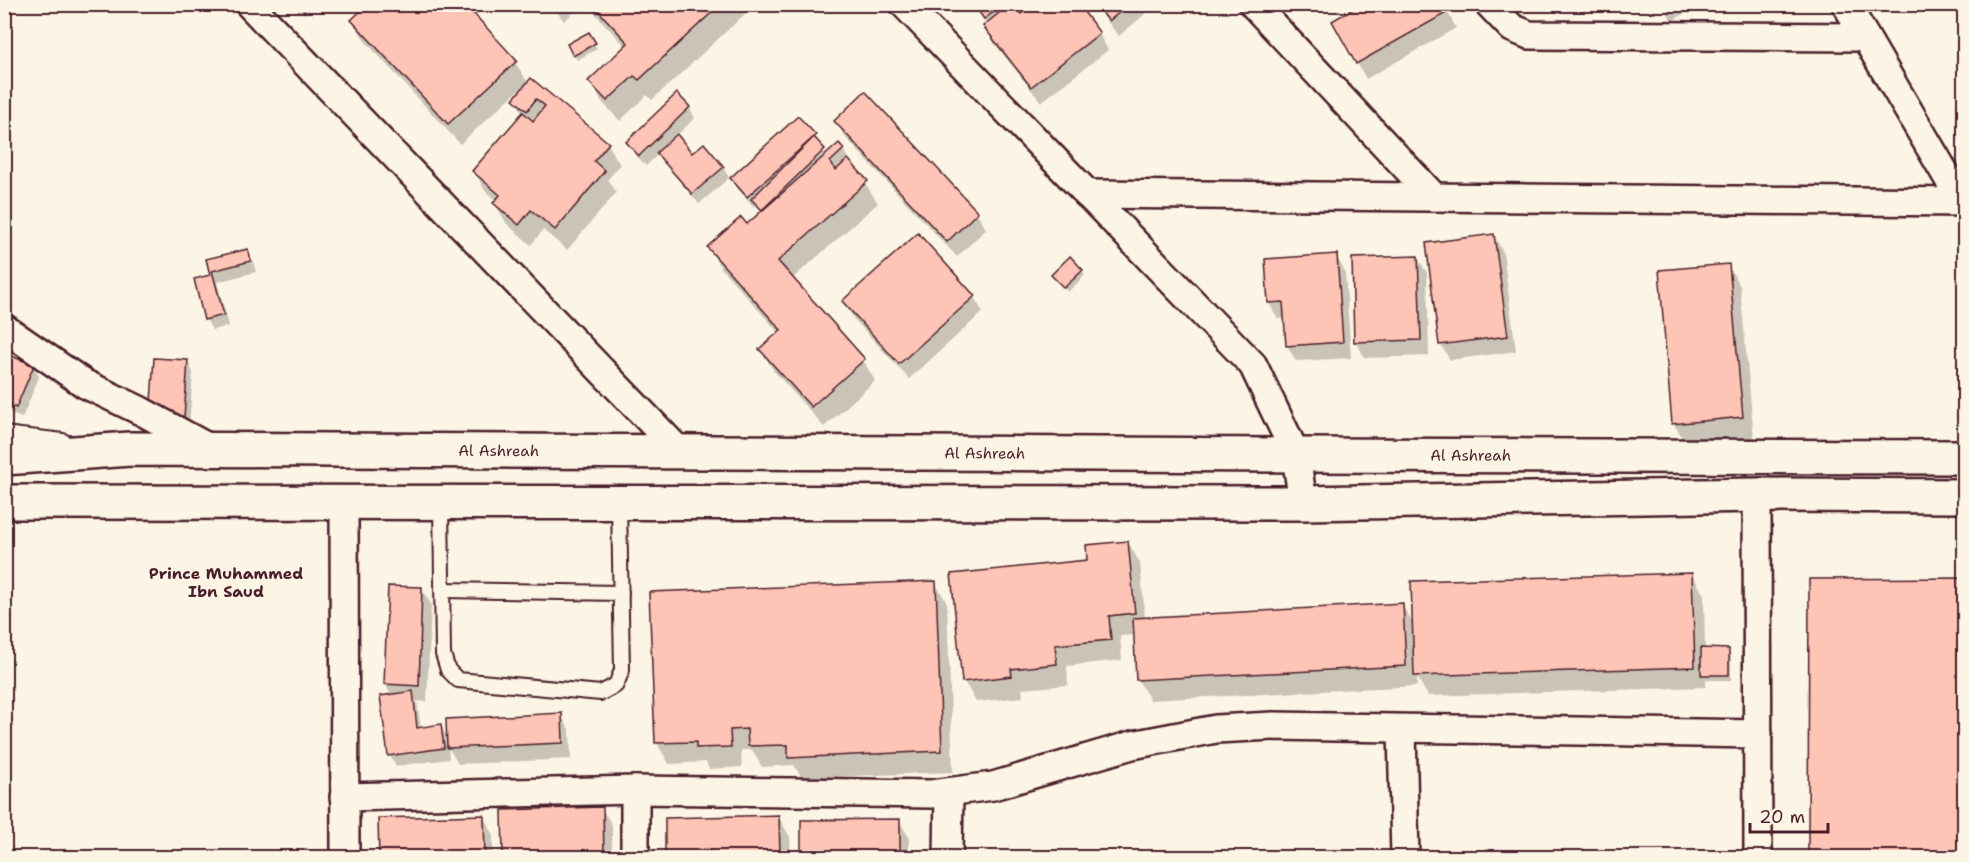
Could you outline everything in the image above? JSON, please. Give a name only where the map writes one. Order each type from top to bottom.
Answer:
[{"type":"street","points":[[249,4],[680,452]]},
{"type":"street","points":[[904,4],[1253,365],[1296,455],[1303,503]]},
{"type":"street","points":[[1489,4],[1512,28],[1529,35],[1864,37]]},
{"type":"street","points":[[1846,4],[1963,202]]},
{"type":"street","points":[[1264,8],[1434,197]]},
{"type":"street","points":[[1087,194],[1963,202]]},
{"type":"street","points":[[4,328],[85,384],[212,449]]},
{"type":"street","name":"Al Ashreah","points":[[4,458],[130,449],[1965,457]]},
{"type":"street","points":[[1757,495],[1758,858]]},
{"type":"street","points":[[4,502],[1303,503],[1757,495],[1965,496]]},
{"type":"street","points":[[344,502],[345,858]]},
{"type":"street","points":[[344,797],[635,790],[931,794],[993,786],[1132,745],[1216,729],[1273,726],[1758,734]]},
{"type":"street","points":[[1402,729],[1405,858]]},
{"type":"street","points":[[635,790],[635,858]]},
{"type":"street","points":[[948,858],[949,792]]},
{"type":"lane","points":[[4,434],[130,449]]},
{"type":"lane","points":[[441,502],[443,654],[448,670],[458,680],[601,693],[616,685],[622,670],[619,503]]},
{"type":"lane","points":[[442,590],[621,593]]},
{"type":"building","points":[[368,4],[465,4],[517,61],[448,124],[351,20]]},
{"type":"building","points":[[592,4],[721,4],[639,80],[634,76],[607,101],[588,81],[628,43]]},
{"type":"building","points":[[973,4],[1005,4],[984,19]]},
{"type":"building","points":[[1013,4],[1021,14],[1033,4],[1078,4],[1100,33],[1031,87],[983,26]]},
{"type":"building","points":[[1095,4],[1129,4],[1109,21]]},
{"type":"building","points":[[1361,4],[1444,4],[1448,12],[1356,64],[1332,21]]},
{"type":"building","points":[[589,32],[596,43],[573,56],[567,44]]},
{"type":"building","points":[[531,78],[609,143],[594,161],[605,171],[555,230],[531,210],[519,225],[493,203],[500,195],[472,171],[523,112],[533,121],[545,106],[536,99],[527,111],[513,99]]},
{"type":"building","points":[[865,91],[978,212],[947,242],[834,121]]},
{"type":"building","points":[[677,93],[690,107],[639,156],[626,142]]},
{"type":"building","points":[[798,116],[816,135],[747,197],[730,178]]},
{"type":"building","points":[[677,134],[692,153],[704,143],[724,167],[692,194],[656,153]]},
{"type":"building","points":[[814,137],[825,149],[762,210],[751,199]]},
{"type":"building","points":[[839,143],[844,149],[830,162],[836,170],[848,159],[868,181],[778,261],[865,359],[811,407],[759,349],[781,330],[707,247],[741,217],[747,224]]},
{"type":"building","points":[[918,233],[975,296],[899,364],[842,301]]},
{"type":"building","points":[[1494,234],[1508,336],[1439,345],[1426,243]]},
{"type":"building","points":[[248,249],[251,261],[212,271],[224,315],[204,320],[194,279],[210,275],[206,259]]},
{"type":"building","points":[[1337,254],[1343,342],[1286,346],[1283,302],[1268,303],[1265,259]]},
{"type":"building","points":[[1070,256],[1083,270],[1064,288],[1051,275]]},
{"type":"building","points":[[1418,256],[1421,340],[1354,342],[1352,258]]},
{"type":"building","points":[[1729,264],[1743,417],[1672,424],[1659,270]]},
{"type":"building","points":[[4,353],[34,365],[16,408],[4,403]]},
{"type":"building","points":[[154,358],[188,360],[184,418],[150,416]]},
{"type":"building","points":[[1128,541],[1135,613],[1109,616],[1111,640],[1055,645],[1057,664],[1011,669],[1012,676],[962,682],[951,574],[1087,560],[1086,545]]},
{"type":"building","points":[[1692,573],[1695,667],[1414,676],[1411,581]]},
{"type":"building","points":[[1964,578],[1964,858],[1808,858],[1809,579]]},
{"type":"building","points":[[936,581],[942,751],[788,758],[788,745],[748,746],[747,729],[730,730],[731,747],[696,748],[696,742],[655,743],[649,592]]},
{"type":"building","points":[[388,586],[422,587],[419,686],[384,684]]},
{"type":"building","points":[[1403,603],[1406,666],[1136,680],[1133,618]]},
{"type":"building","points":[[1701,648],[1729,649],[1729,675],[1701,675]]},
{"type":"building","points":[[413,691],[417,728],[441,724],[444,748],[388,756],[380,696]]},
{"type":"building","points":[[562,713],[563,743],[447,748],[446,719]]},
{"type":"building","points":[[603,807],[604,858],[503,858],[502,810]]},
{"type":"building","points":[[484,815],[485,858],[379,858],[378,818]]},
{"type":"building","points":[[779,815],[780,858],[665,858],[665,818]]},
{"type":"building","points":[[900,819],[900,858],[801,858],[801,820]]},
{"type":"district","name":"Prince Muhammed Ibn Saud","points":[[226,582]]}]
